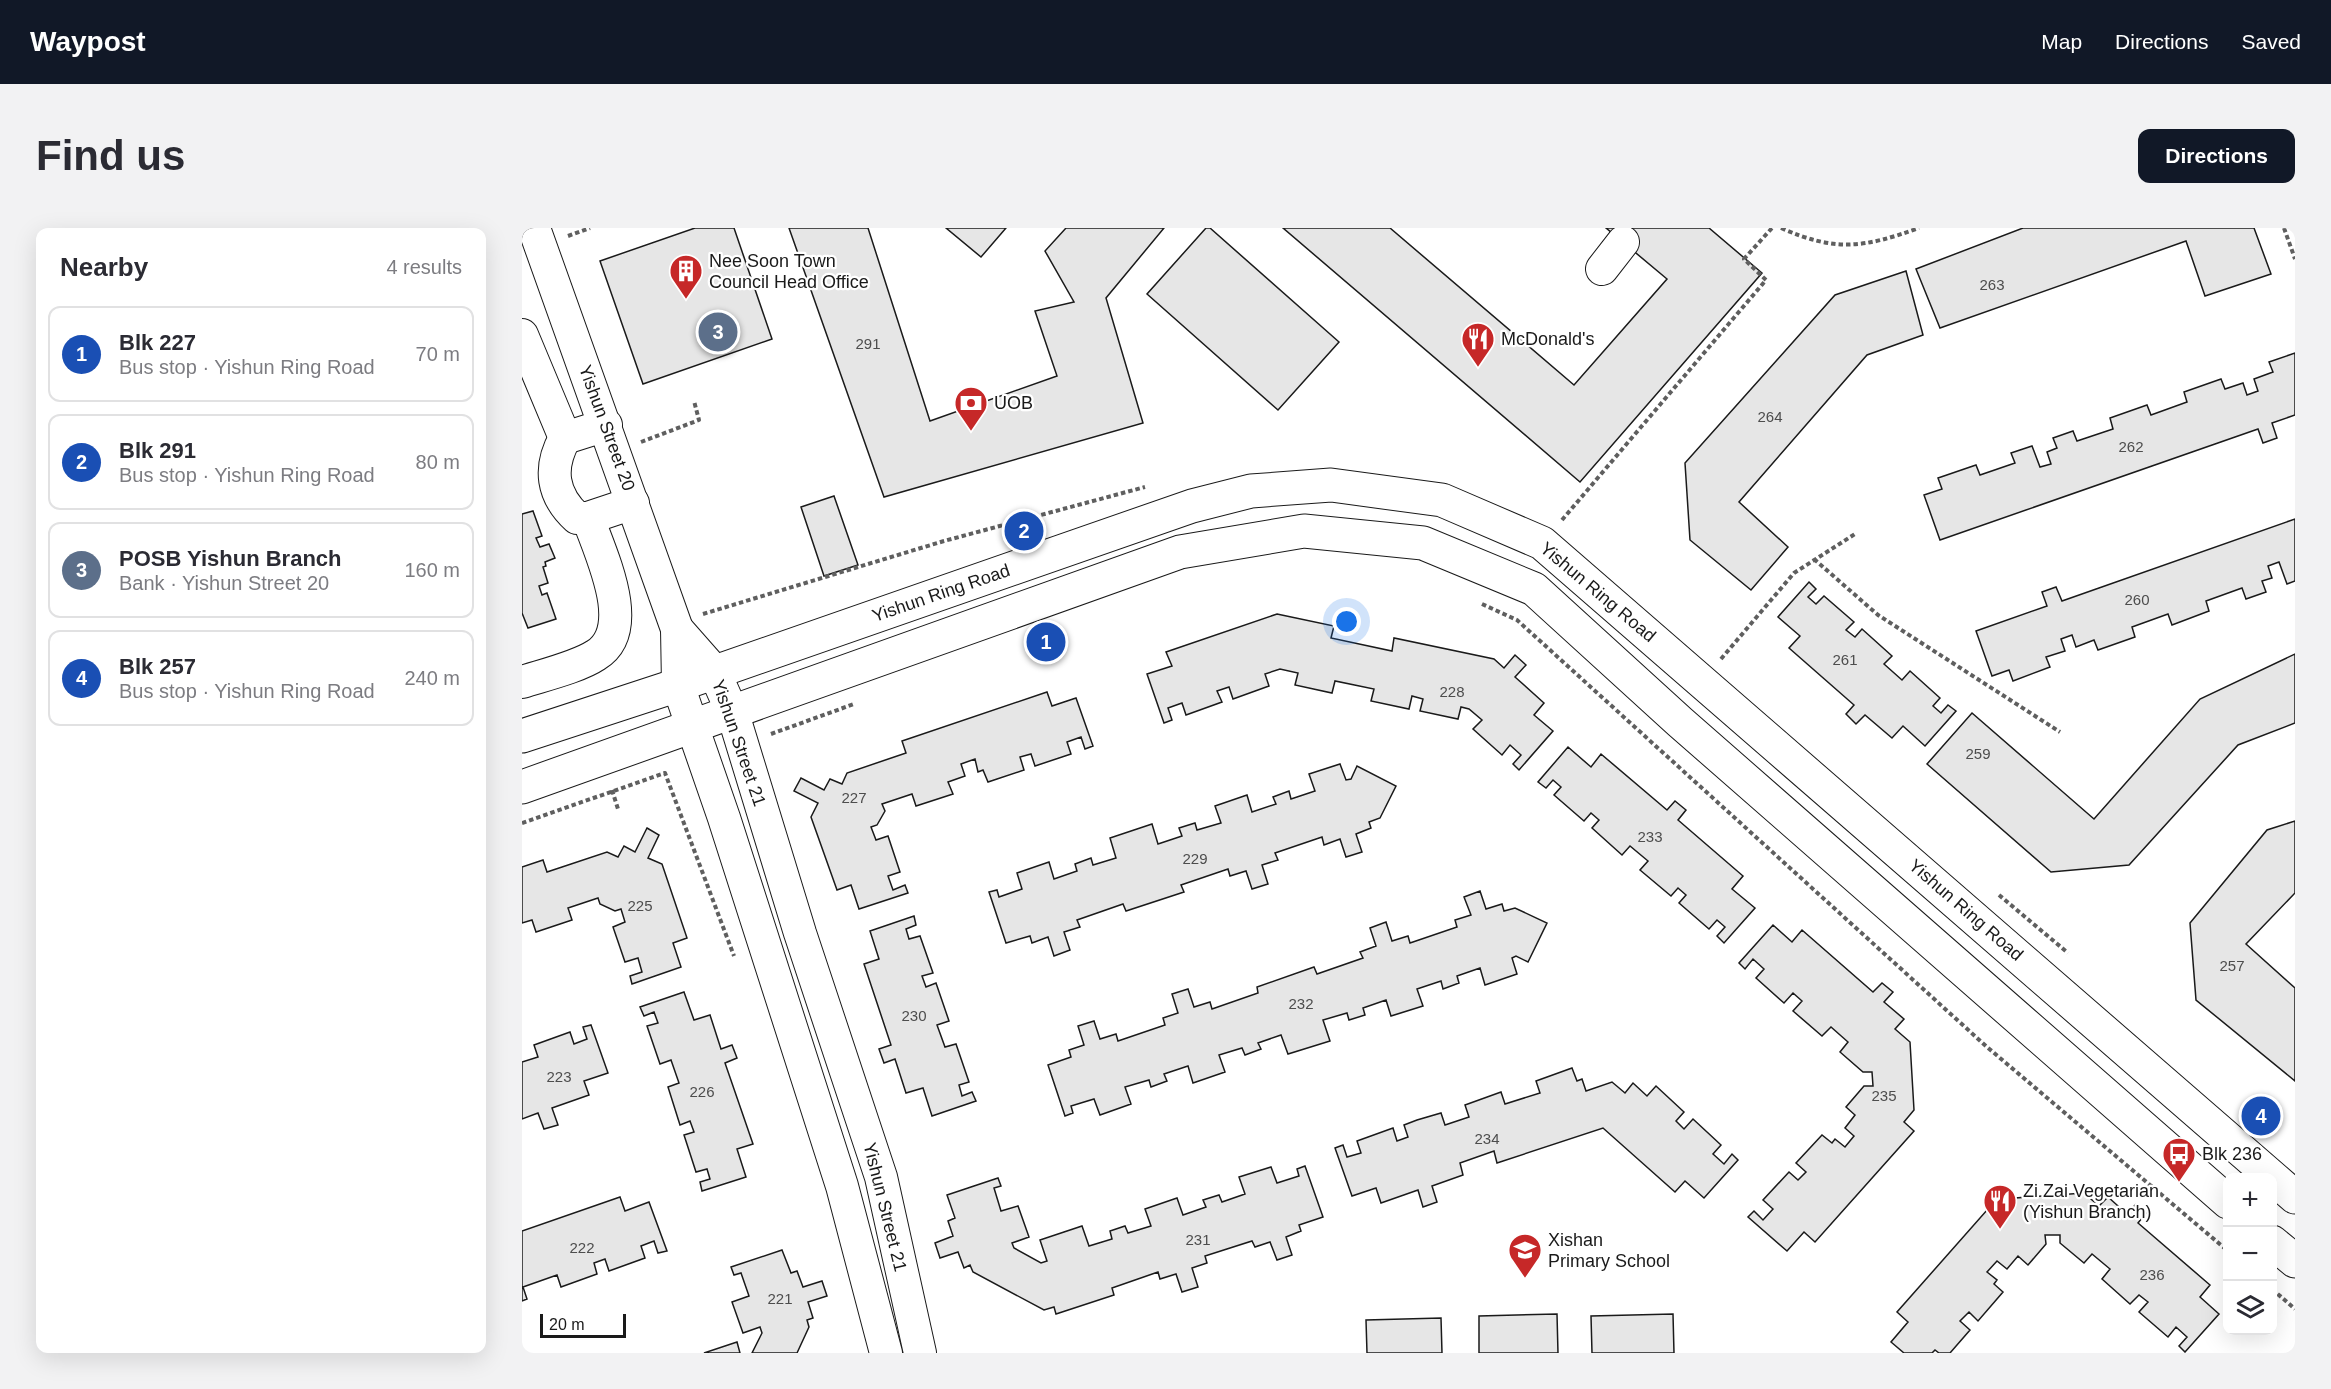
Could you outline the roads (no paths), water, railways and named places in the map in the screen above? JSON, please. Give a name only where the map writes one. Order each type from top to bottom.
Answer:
[{"type":"main road","name":"Yishun Ring Road","points":[[522,736],[678,685],[1192,506],[1251,491],[1331,485],[1442,500],[1542,543],[2295,1197]]},
{"type":"main road","points":[[522,788],[1180,552],[1304,531],[1424,543],[1534,589],[1680,722],[2223,1198]]},
{"type":"main road","points":[[2277,1246],[2295,1261]]},
{"type":"street","name":"Yishun Street 20","points":[[534,228],[633,503],[689,622]]},
{"type":"street","points":[[1602,269],[1623,242]]},
{"type":"street","points":[[522,335],[565,438]]},
{"type":"street","points":[[606,425],[565,438],[555,458],[553,471],[556,489],[569,510],[578,518],[588,518],[633,503]]},
{"type":"street","points":[[522,682],[596,656],[608,646],[613,634],[616,615],[615,600],[588,518]]},
{"type":"street","name":"Yishun Street 21","points":[[689,622],[733,714],[800,933],[881,1177],[920,1353]]},
{"type":"street","name":"Yishun Street 21","points":[[689,622],[678,685],[724,818],[842,1186],[886,1353]]},
{"type":"street","points":[[842,1186],[881,1177]]},
{"type":"place","name":"Nee Soon Town Council Head Office","points":[[686,300]]},
{"type":"place","name":"POSB Yishun Branch","points":[[718,332]]},
{"type":"place","name":"McDonald's","points":[[1478,368]]},
{"type":"place","name":"UOB","points":[[971,432]]},
{"type":"place","name":"Blk 291","points":[[1024,531]]},
{"type":"place","name":"Blk 227","points":[[1046,642]]},
{"type":"place","name":"Blk 257","points":[[2261,1116]]},
{"type":"place","name":"Blk 236","points":[[2179,1183]]},
{"type":"place","name":"Zi Zai Vegetarian (Yishun Branch)","points":[[2000,1230]]},
{"type":"place","name":"Xishan Primary School","points":[[1525,1279]]}]
